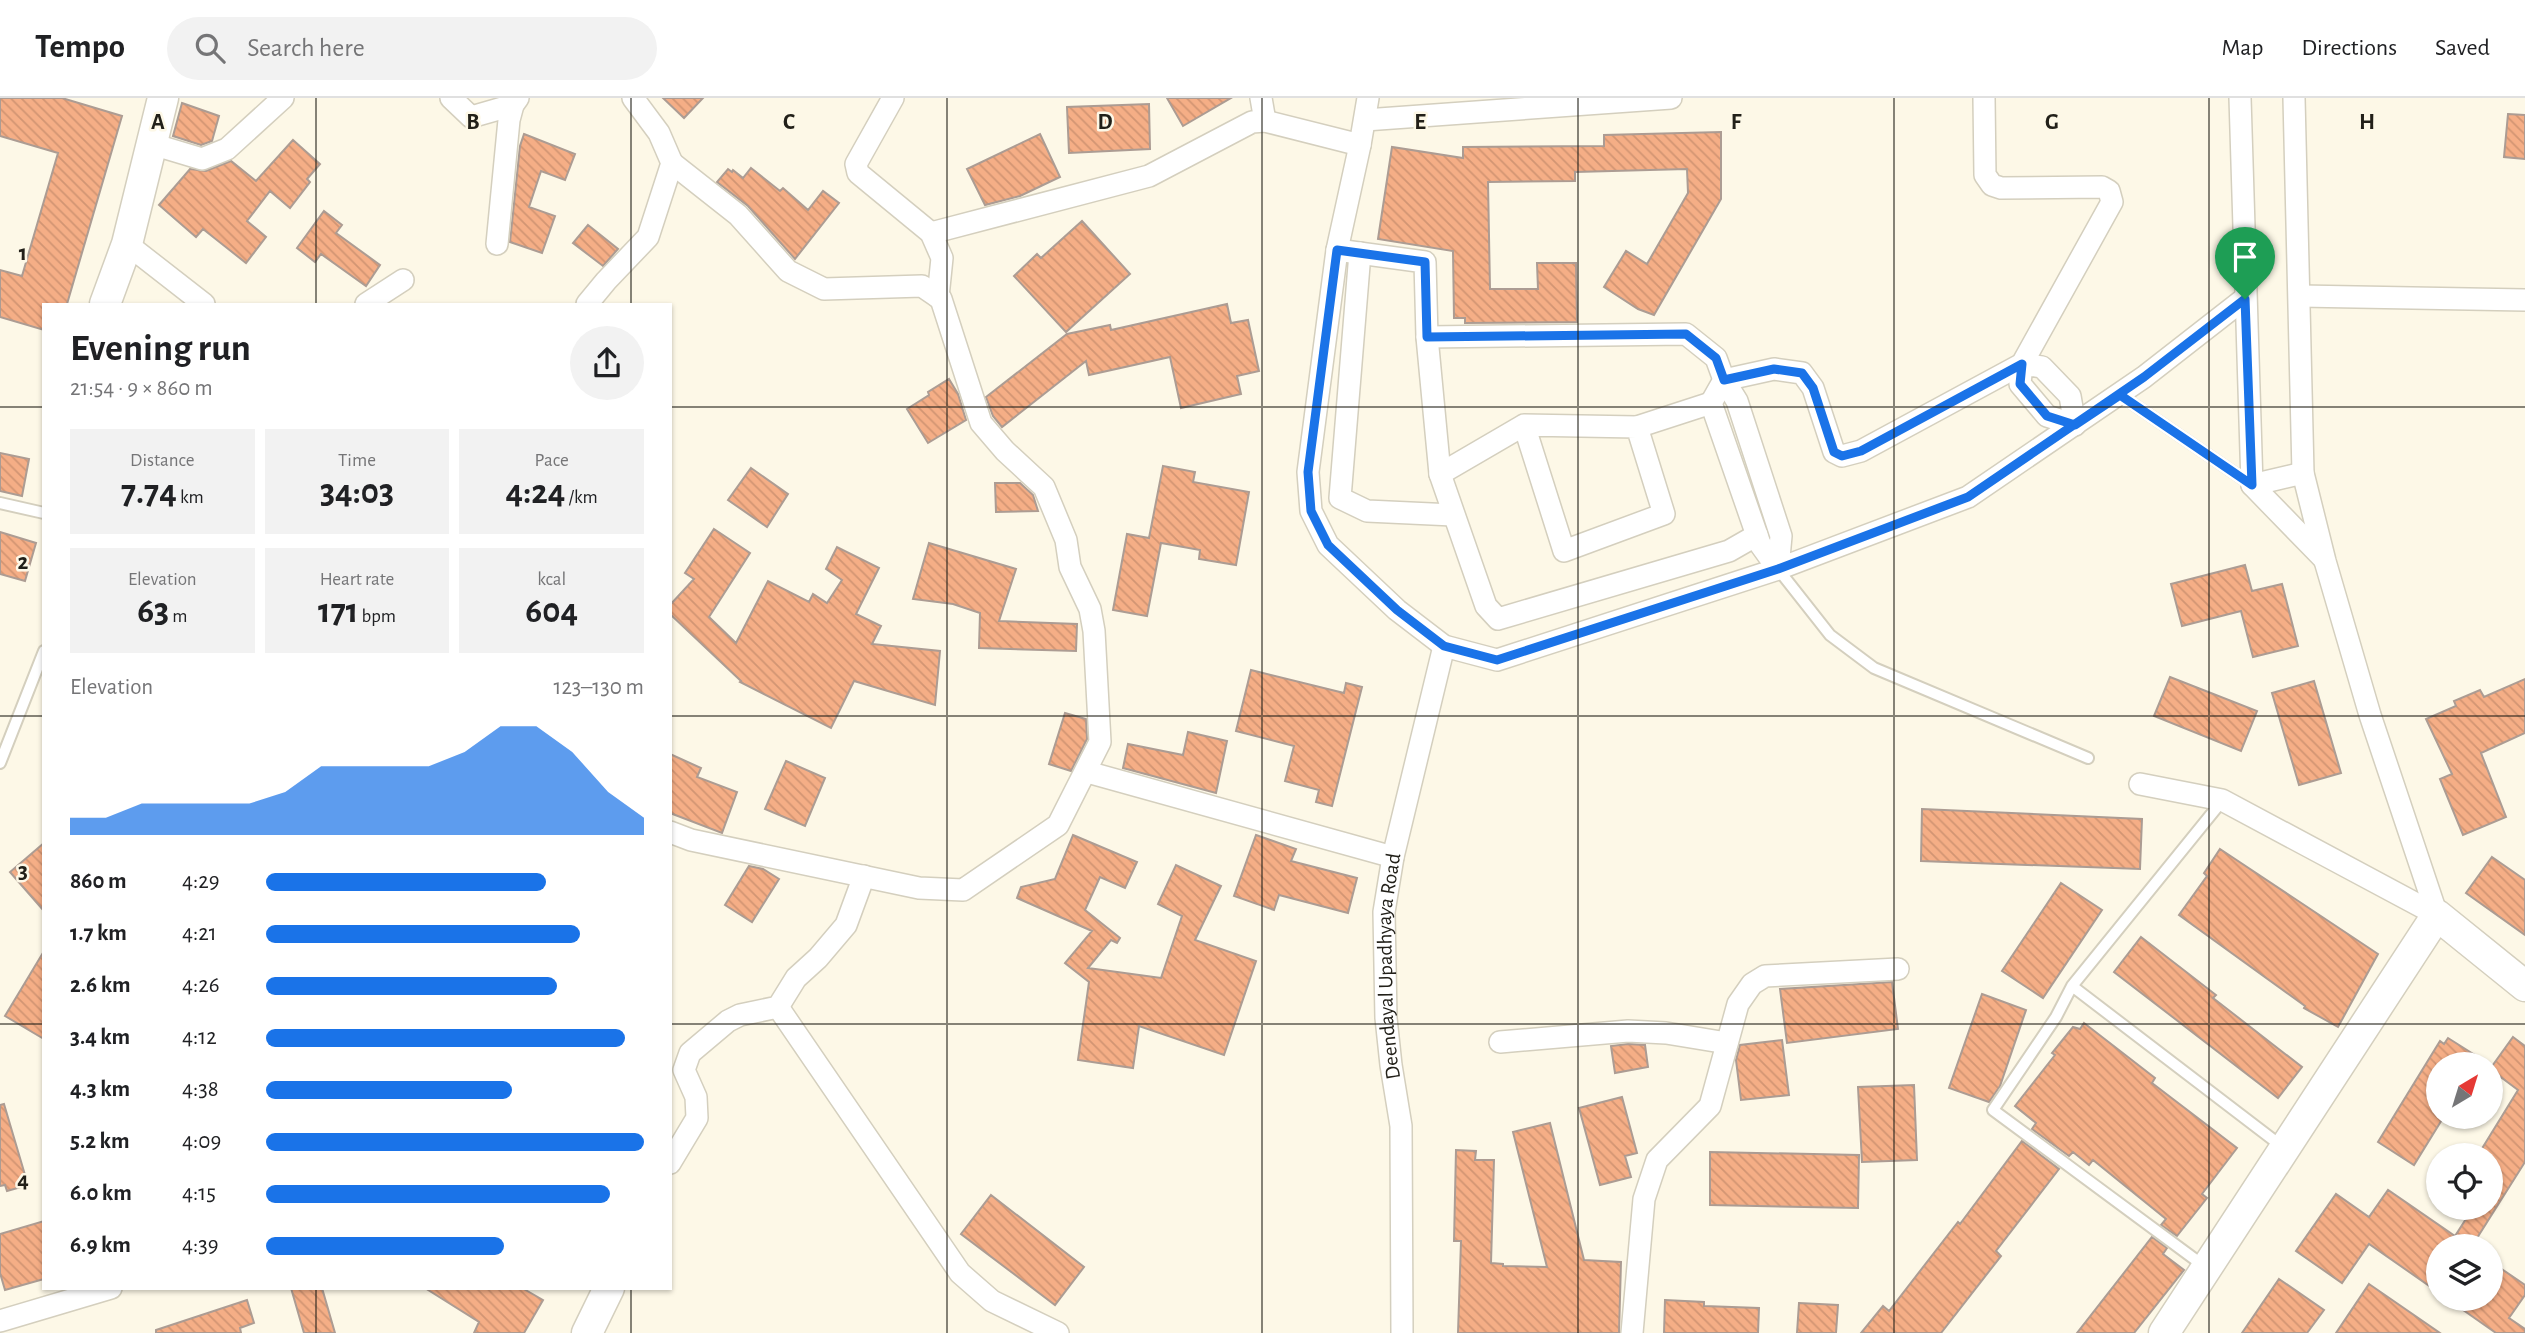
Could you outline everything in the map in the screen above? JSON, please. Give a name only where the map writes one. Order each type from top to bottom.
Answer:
[{"type":"street","points":[[105,303],[127,244],[163,98]]},
{"type":"street","points":[[152,144],[201,159],[227,149],[283,98]]},
{"type":"street","points":[[451,98],[471,117],[515,101]]},
{"type":"street","points":[[633,98],[659,133],[672,163],[738,215],[788,271],[824,289],[922,286],[941,299],[981,423],[1005,451],[1044,486],[1066,540],[1070,567],[1090,609],[1094,631],[1100,741],[1087,772],[1058,825],[963,890],[919,888],[691,840],[672,833]]},
{"type":"street","points":[[893,98],[856,164],[858,173],[931,233],[942,258],[938,297]]},
{"type":"street","points":[[1261,98],[1265,121]]},
{"type":"street","points":[[1368,98],[1337,250],[1308,472],[1311,511],[1328,545],[1397,610],[1444,646],[1497,660],[1778,569],[1968,497],[2120,395],[2245,299]]},
{"type":"street","points":[[1365,120],[1671,98]]},
{"type":"street","points":[[1984,98],[1985,175],[1992,185],[2001,188],[2102,187],[2112,195],[2112,202],[2022,364],[2020,384],[2047,416],[2075,425]]},
{"type":"street","points":[[2240,98],[2252,485],[2325,561]]},
{"type":"street","points":[[2294,98],[2303,473],[2325,561],[2370,715],[2437,915]]},
{"type":"street","points":[[497,244],[509,120],[515,101]]},
{"type":"street","points":[[931,233],[1149,176],[1252,122],[1265,121],[1360,145]]},
{"type":"street","points":[[588,303],[648,237],[672,163]]},
{"type":"street","points":[[127,244],[203,303]]},
{"type":"street","points":[[1337,250],[1425,262],[1427,337],[1440,474],[1486,606],[1498,619],[1729,551],[1757,536]]},
{"type":"street","points":[[1360,253],[1340,498],[1367,511],[1453,515]]},
{"type":"street","points":[[368,303],[403,280]]},
{"type":"street","points":[[2300,296],[2525,300]]},
{"type":"street","points":[[1427,337],[1686,334],[1716,358],[1724,380],[1737,401],[1781,536],[1778,569]]},
{"type":"street","points":[[1440,474],[1524,425],[1637,427],[1710,403],[1724,380],[1774,369],[1802,373],[1813,388],[1834,452],[1842,456],[1872,445],[2022,364],[2042,367],[2070,396],[2075,425]]},
{"type":"street","points":[[1710,403],[1760,544],[1778,569]]},
{"type":"street","points":[[1524,425],[1564,551],[1664,514],[1637,427]]},
{"type":"street","points":[[2252,485],[2303,473]]},
{"type":"street","name":"Deendayal Upadhyaya Road","points":[[1402,1333],[1401,1126],[1386,1018],[1384,912],[1393,857],[1444,646]]},
{"type":"street","points":[[1087,772],[1393,857]]},
{"type":"street","points":[[2140,784],[2222,800],[2437,915],[2525,986]]},
{"type":"street","points":[[672,1160],[698,1118],[696,1097],[684,1070],[691,1053],[728,1021],[740,1015],[778,1007],[796,978],[818,958],[846,925],[864,876]]},
{"type":"street","points":[[2164,1333],[2437,915]]},
{"type":"street","points":[[1632,1333],[1644,1199],[1657,1160],[1710,1106],[1738,1004],[1752,984],[1765,976],[1898,969]]},
{"type":"street","points":[[778,1007],[960,1273],[992,1301],[1058,1333]]},
{"type":"street","points":[[1500,1042],[1628,1031],[1666,1033],[1727,1043]]},
{"type":"street","points":[[0,1321],[104,1290]]},
{"type":"street","points":[[587,1333],[608,1290]]},
{"type":"lane","points":[[2120,395],[2252,485]]},
{"type":"lane","points":[[0,503],[42,513]]},
{"type":"lane","points":[[1778,569],[1830,635],[1874,668],[2088,758]]},
{"type":"lane","points":[[0,762],[42,656]]},
{"type":"lane","points":[[2207,1268],[1993,1110],[2056,1017],[2073,986],[2222,800]]},
{"type":"lane","points":[[2073,986],[2285,1148]]},
{"type":"building","points":[[0,98],[62,98],[122,116],[67,303],[42,303],[42,329],[0,317],[0,270],[22,276],[58,153],[0,136]]},
{"type":"building","points":[[663,98],[703,98],[684,118]]},
{"type":"building","points":[[1167,98],[1231,98],[1183,126]]},
{"type":"building","points":[[182,103],[219,116],[212,141],[201,145],[173,136]]},
{"type":"building","points":[[1149,104],[1150,149],[1069,153],[1067,107]]},
{"type":"building","points":[[2508,114],[2525,115],[2525,159],[2504,157]]},
{"type":"building","points":[[1721,132],[1721,199],[1654,315],[1638,309],[1604,287],[1626,251],[1647,264],[1688,193],[1687,169],[1575,172],[1575,181],[1488,182],[1490,289],[1538,289],[1537,263],[1576,263],[1577,322],[1465,323],[1465,318],[1454,318],[1453,251],[1378,239],[1392,147],[1463,158],[1463,147],[1604,146],[1604,135]]},
{"type":"building","points":[[524,134],[575,154],[565,180],[541,171],[529,207],[555,216],[542,253],[510,242],[520,146]]},
{"type":"building","points":[[1040,134],[1060,177],[1020,196],[985,205],[967,169]]},
{"type":"building","points":[[293,140],[320,164],[307,179],[310,182],[290,208],[270,191],[247,221],[266,237],[246,263],[203,229],[196,237],[159,205],[190,169],[206,171],[231,161],[256,181]]},
{"type":"building","points":[[751,168],[780,191],[783,188],[808,210],[823,191],[839,203],[795,259],[748,206],[717,182],[728,169],[743,178]]},
{"type":"building","points":[[324,211],[342,225],[336,233],[380,265],[366,286],[321,254],[315,262],[297,248]]},
{"type":"building","points":[[1082,221],[1130,274],[1066,332],[1014,276],[1037,254],[1041,258]]},
{"type":"building","points":[[588,225],[618,249],[603,266],[573,243]]},
{"type":"building","points":[[1227,304],[1231,323],[1248,320],[1259,371],[1237,376],[1241,394],[1181,408],[1170,357],[1089,375],[1086,361],[1002,427],[993,416],[986,397],[1067,334],[1110,325],[1111,330]]},
{"type":"building","points":[[949,379],[958,394],[966,420],[928,443],[907,409]]},
{"type":"building","points":[[0,453],[29,459],[22,496],[0,491]]},
{"type":"building","points":[[1163,466],[1195,472],[1193,482],[1249,492],[1236,565],[1199,559],[1200,550],[1161,543],[1147,616],[1113,610],[1127,534],[1149,538]]},
{"type":"building","points":[[751,468],[788,494],[767,527],[728,500]]},
{"type":"building","points":[[995,483],[1020,483],[1033,495],[1038,511],[996,512]]},
{"type":"building","points":[[714,529],[750,553],[709,617],[736,643],[768,581],[809,602],[813,594],[827,603],[842,580],[826,569],[837,547],[879,568],[856,614],[881,626],[872,644],[940,651],[935,705],[854,681],[831,728],[740,682],[672,616],[672,603],[694,579],[685,573]]},
{"type":"building","points":[[0,532],[36,543],[25,581],[0,574]]},
{"type":"building","points":[[929,543],[1016,569],[999,621],[1077,624],[1076,651],[979,648],[980,613],[953,604],[913,599]]},
{"type":"building","points":[[2245,565],[2252,591],[2282,584],[2298,646],[2253,657],[2241,611],[2182,626],[2171,584]]},
{"type":"building","points":[[1251,670],[1344,693],[1346,683],[1362,687],[1332,806],[1316,802],[1319,790],[1285,781],[1294,746],[1236,731]]},
{"type":"building","points":[[2170,677],[2257,711],[2241,751],[2154,716]]},
{"type":"building","points":[[2525,679],[2525,733],[2481,753],[2506,817],[2463,835],[2440,779],[2452,774],[2426,719],[2456,706],[2454,701],[2480,690],[2484,697]]},
{"type":"building","points":[[2314,681],[2341,773],[2299,785],[2272,693]]},
{"type":"building","points":[[1065,713],[1086,719],[1087,739],[1071,771],[1049,764]]},
{"type":"building","points":[[1188,732],[1227,741],[1216,793],[1123,768],[1128,744],[1183,755]]},
{"type":"building","points":[[672,755],[701,768],[697,777],[737,792],[722,833],[672,814]]},
{"type":"building","points":[[786,761],[825,778],[805,826],[765,809]]},
{"type":"building","points":[[1922,809],[2142,819],[2140,869],[1921,861]]},
{"type":"building","points":[[1073,835],[1137,862],[1125,888],[1100,877],[1085,910],[1120,938],[1117,943],[1111,940],[1088,968],[1161,978],[1182,916],[1158,904],[1176,865],[1221,886],[1195,940],[1256,961],[1224,1055],[1139,1026],[1133,1068],[1078,1060],[1089,982],[1065,963],[1092,931],[1017,898],[1021,887],[1055,879]]},
{"type":"building","points":[[1256,835],[1296,849],[1291,861],[1357,878],[1348,913],[1279,895],[1274,910],[1234,896]]},
{"type":"building","points":[[42,845],[42,909],[10,872]]},
{"type":"building","points":[[2220,849],[2378,954],[2338,1027],[2304,1008],[2305,1006],[2179,915],[2207,876],[2204,873]]},
{"type":"building","points":[[2492,857],[2525,880],[2525,935],[2466,893]]},
{"type":"building","points":[[749,866],[763,869],[779,879],[752,922],[725,905]]},
{"type":"building","points":[[2061,883],[2102,910],[2043,998],[2002,971]]},
{"type":"building","points":[[2141,937],[2216,995],[2213,998],[2302,1067],[2278,1098],[2114,972]]},
{"type":"building","points":[[42,954],[42,1038],[5,1016]]},
{"type":"building","points":[[1892,982],[1898,1029],[1787,1043],[1780,989]]},
{"type":"building","points":[[1982,994],[2026,1010],[2000,1086],[1989,1102],[1949,1088]]},
{"type":"building","points":[[2084,1023],[2155,1078],[2152,1083],[2237,1148],[2202,1194],[2207,1198],[2177,1236],[2161,1225],[2166,1219],[2093,1160],[2089,1165],[2073,1152],[2069,1156],[2032,1129],[2036,1123],[2015,1106],[2073,1027],[2080,1029]]},
{"type":"building","points":[[2513,1037],[2525,1046],[2525,1162],[2503,1197],[2503,1143],[2485,1143],[2494,1129],[2503,1129],[2503,1114],[2518,1090],[2503,1079],[2502,1052]]},
{"type":"building","points":[[2448,1038],[2470,1052],[2433,1052],[2440,1041],[2444,1044]]},
{"type":"building","points":[[1782,1040],[1789,1095],[1741,1100],[1736,1060],[1740,1045]]},
{"type":"building","points":[[1645,1045],[1648,1067],[1615,1073],[1611,1046]]},
{"type":"building","points":[[2426,1064],[2426,1129],[2436,1129],[2414,1165],[2378,1142]]},
{"type":"building","points":[[1914,1085],[1917,1160],[1862,1162],[1858,1087]]},
{"type":"building","points":[[1622,1097],[1637,1153],[1625,1156],[1631,1177],[1600,1185],[1579,1108]]},
{"type":"building","points":[[4,1104],[28,1185],[7,1191],[5,1185],[0,1186],[0,1105]]},
{"type":"building","points":[[1550,1123],[1584,1260],[1621,1262],[1619,1333],[1458,1333],[1461,1241],[1454,1241],[1456,1150],[1476,1151],[1475,1160],[1494,1160],[1491,1263],[1503,1266],[1547,1267],[1513,1132]]},
{"type":"building","points":[[2022,1141],[2059,1169],[1996,1251],[2001,1256],[1941,1333],[1861,1333],[1883,1306],[1889,1311],[1958,1222],[1960,1224]]},
{"type":"building","points":[[1710,1152],[1859,1155],[1858,1208],[1710,1205]]},
{"type":"building","points":[[2388,1190],[2426,1216],[2426,1220],[2432,1220],[2452,1234],[2426,1234],[2426,1284],[2369,1244],[2342,1283],[2296,1251],[2336,1194],[2369,1217]]},
{"type":"building","points":[[991,1195],[1084,1267],[1055,1305],[961,1234]]},
{"type":"building","points":[[2465,1220],[2488,1220],[2480,1234],[2456,1234]]},
{"type":"building","points":[[42,1222],[42,1280],[5,1290],[0,1273],[0,1234]]},
{"type":"building","points":[[2152,1237],[2167,1248],[2163,1254],[2184,1270],[2134,1333],[2077,1333]]},
{"type":"building","points":[[2503,1270],[2525,1285],[2525,1295],[2509,1318],[2525,1329],[2525,1333],[2496,1333],[2465,1311],[2503,1311]]},
{"type":"building","points":[[2279,1279],[2324,1310],[2307,1333],[2242,1333]]},
{"type":"building","points":[[2369,1284],[2440,1333],[2336,1333]]},
{"type":"building","points":[[292,1290],[323,1290],[335,1333],[304,1333]]},
{"type":"building","points":[[428,1290],[526,1290],[543,1300],[524,1333],[474,1333],[479,1322]]},
{"type":"building","points":[[247,1300],[254,1323],[240,1328],[241,1333],[156,1333],[156,1330]]},
{"type":"building","points":[[1665,1300],[1704,1302],[1704,1306],[1759,1308],[1758,1333],[1664,1333]]},
{"type":"building","points":[[1799,1303],[1838,1305],[1836,1333],[1797,1333]]},
{"type":"route","points":[[2245,299],[2120,395],[2075,425],[1968,497],[1778,569],[1497,660],[1444,646],[1397,610],[1328,545],[1311,511],[1308,472],[1337,250],[1425,262],[1427,337],[1686,334],[1716,358],[1724,380],[1774,369],[1802,373],[1813,388],[1834,452],[1842,456],[1861,451],[2022,364],[2020,384],[2047,416],[2075,425],[2086,418],[2120,395],[2252,485],[2245,299]]}]
